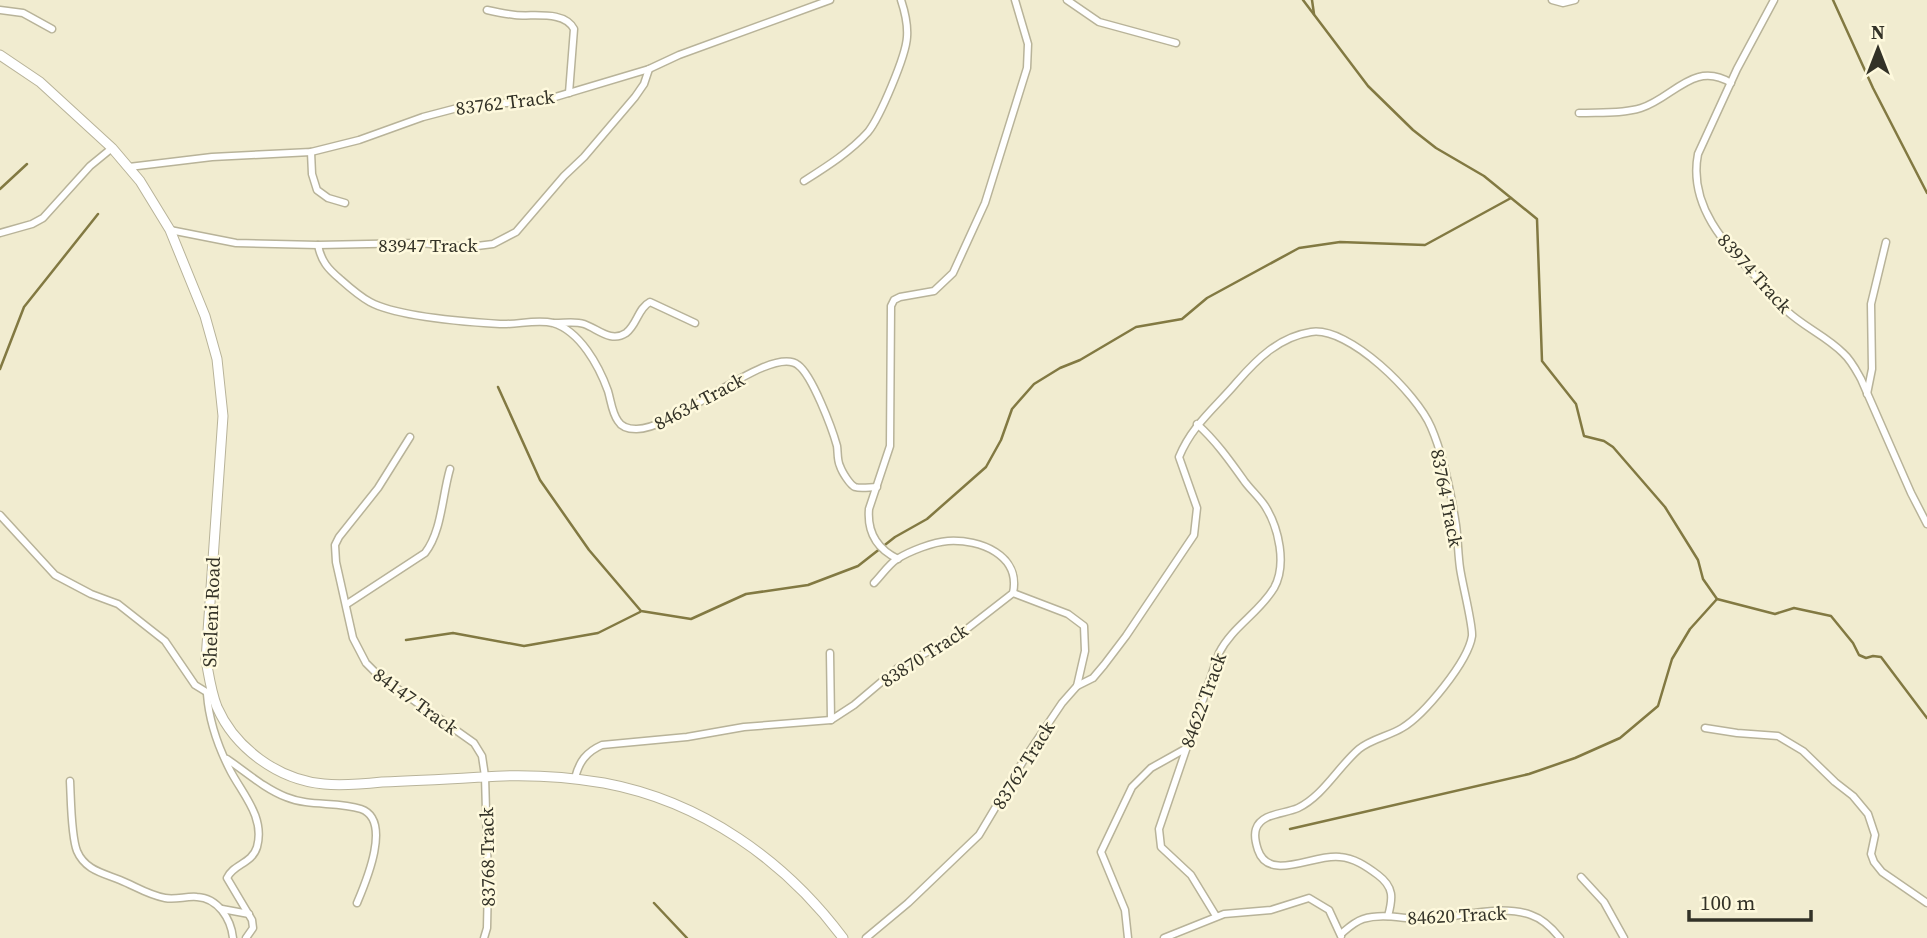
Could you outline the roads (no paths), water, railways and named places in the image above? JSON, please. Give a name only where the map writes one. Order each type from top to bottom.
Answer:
[{"type":"street","name":"83762 Track","points":[[129,167],[212,157],[311,152],[359,140],[423,117],[465,106],[545,100],[649,69],[679,55],[830,0]]},
{"type":"street","points":[[804,181],[851,148],[877,120],[907,40],[901,0]]},
{"type":"street","points":[[898,559],[875,542],[869,509],[890,446],[891,306],[894,300],[900,297],[934,291],[953,273],[985,202],[1027,68],[1028,44],[1015,0]]},
{"type":"street","points":[[1067,0],[1099,22],[1176,43]]},
{"type":"street","points":[[1552,0],[1563,3],[1574,0]]},
{"type":"street","name":"83974 Track","points":[[1774,0],[1698,154],[1698,189],[1707,214],[1728,247],[1787,311],[1846,355],[1861,379],[1911,494],[1927,524]]},
{"type":"street","points":[[0,10],[23,13],[52,29]]},
{"type":"street","points":[[487,10],[511,15],[560,18],[573,25],[569,93]]},
{"type":"street","name":"Sheleni Road","points":[[0,55],[33,76],[112,148],[140,181],[170,230],[205,316],[218,359],[223,416],[206,660],[210,695],[246,748],[283,773],[303,781],[324,784],[542,775],[607,783],[676,805],[746,841],[797,884],[822,910],[843,938]]},
{"type":"street","name":"83947 Track","points":[[170,230],[236,243],[418,243],[483,247],[516,232],[635,97],[644,84],[649,69]]},
{"type":"street","points":[[1579,113],[1642,108],[1701,76],[1716,75],[1731,83]]},
{"type":"street","points":[[0,233],[43,218],[76,180],[112,148]]},
{"type":"street","points":[[311,152],[312,174],[317,190],[328,198],[345,203]]},
{"type":"street","points":[[1867,394],[1872,369],[1871,304],[1886,242]]},
{"type":"street","points":[[318,245],[321,259],[333,273],[370,302],[386,309],[426,317],[501,324],[582,324],[605,335],[617,337],[628,331],[645,305],[650,303],[695,323]]},
{"type":"street","name":"84634 Track","points":[[553,324],[569,331],[582,345],[604,380],[617,420],[623,427],[633,429],[659,425],[686,412],[744,376],[779,361],[793,361],[809,379],[836,442],[839,465],[852,485],[877,487]]},
{"type":"street","name":"83764 Track","points":[[1077,686],[1093,678],[1104,665],[1194,535],[1196,508],[1179,457],[1197,424],[1264,354],[1292,337],[1318,331],[1336,336],[1379,363],[1418,403],[1431,426],[1442,459],[1457,527],[1460,570],[1472,629],[1468,648],[1453,674],[1409,723],[1362,747],[1311,799],[1298,808],[1266,818],[1256,830],[1259,853],[1265,862],[1271,865],[1283,866],[1331,856],[1353,860],[1364,866],[1385,880],[1392,890],[1388,916]]},
{"type":"street","name":"84622 Track","points":[[1197,424],[1214,441],[1264,504],[1273,524],[1281,561],[1279,577],[1267,599],[1233,633],[1219,653],[1162,819],[1159,842],[1191,875],[1216,916]]},
{"type":"street","name":"84147 Track","points":[[410,437],[378,488],[345,526],[335,545],[336,562],[353,638],[366,663],[378,675],[474,743],[482,756],[485,776]]},
{"type":"street","points":[[347,604],[415,561],[429,548],[450,469]]},
{"type":"street","points":[[0,514],[55,575],[118,604],[165,641],[195,685],[210,695],[212,728],[249,800],[258,828],[255,852],[243,866],[228,876],[228,881],[250,914],[253,928],[246,938]]},
{"type":"street","points":[[874,583],[898,559],[933,544],[956,541],[983,546],[1002,555],[1013,574],[1013,593]]},
{"type":"street","name":"83762 Track","points":[[866,938],[908,903],[979,835],[1025,758],[1062,703],[1077,686],[1085,651],[1084,626],[1069,614],[1013,593]]},
{"type":"street","name":"83870 Track","points":[[831,720],[854,705],[899,667],[959,635],[1013,593]]},
{"type":"street","points":[[575,778],[584,757],[592,749],[602,745],[687,737],[744,727],[831,720],[830,653]]},
{"type":"street","points":[[1705,728],[1778,736],[1803,751],[1853,796],[1868,814],[1875,835],[1871,854],[1882,872],[1927,903]]},
{"type":"street","points":[[1128,938],[1125,910],[1101,852],[1132,787],[1152,768],[1185,748]]},
{"type":"street","points":[[226,758],[266,787],[287,797],[313,804],[360,808],[367,812],[376,841],[373,861],[357,903]]},
{"type":"street","name":"83768 Track","points":[[484,938],[487,928],[488,892],[485,776]]},
{"type":"street","points":[[70,781],[75,846],[82,859],[101,875],[118,879],[143,891],[174,899],[200,897],[222,909],[250,914]]},
{"type":"street","points":[[1580,877],[1604,902],[1624,938]]},
{"type":"street","points":[[1164,938],[1216,916],[1271,910],[1308,898],[1329,910],[1341,936],[1357,921],[1388,916]]},
{"type":"street","points":[[222,909],[233,938]]},
{"type":"street","name":"84620 Track","points":[[1388,916],[1421,919],[1488,912],[1518,912],[1540,919],[1560,938]]},
{"type":"waterway","points":[[1303,0],[1368,86],[1413,130],[1436,148],[1484,176],[1537,219],[1542,361],[1576,404],[1584,436],[1604,441],[1613,447],[1665,507],[1698,560],[1703,579],[1717,599],[1775,614],[1794,608],[1831,616],[1853,643],[1859,655],[1866,658],[1881,657],[1927,718]]},
{"type":"waterway","points":[[1312,0],[1314,14]]},
{"type":"waterway","points":[[1833,0],[1873,88],[1927,193]]},
{"type":"waterway","points":[[0,189],[27,164]]},
{"type":"waterway","points":[[498,387],[540,480],[589,550],[641,611],[691,619],[746,594],[808,585],[858,566],[895,537],[927,519],[986,467],[1001,440],[1012,409],[1034,384],[1136,327],[1182,319],[1207,298],[1299,248],[1340,242],[1425,245],[1511,198]]},
{"type":"waterway","points":[[0,369],[24,307],[98,214]]},
{"type":"waterway","points":[[1290,829],[1529,774],[1620,738],[1658,706],[1672,659],[1690,629],[1717,599]]},
{"type":"waterway","points":[[406,640],[453,633],[524,646],[598,633],[640,612]]},
{"type":"waterway","points":[[654,903],[687,938]]}]
